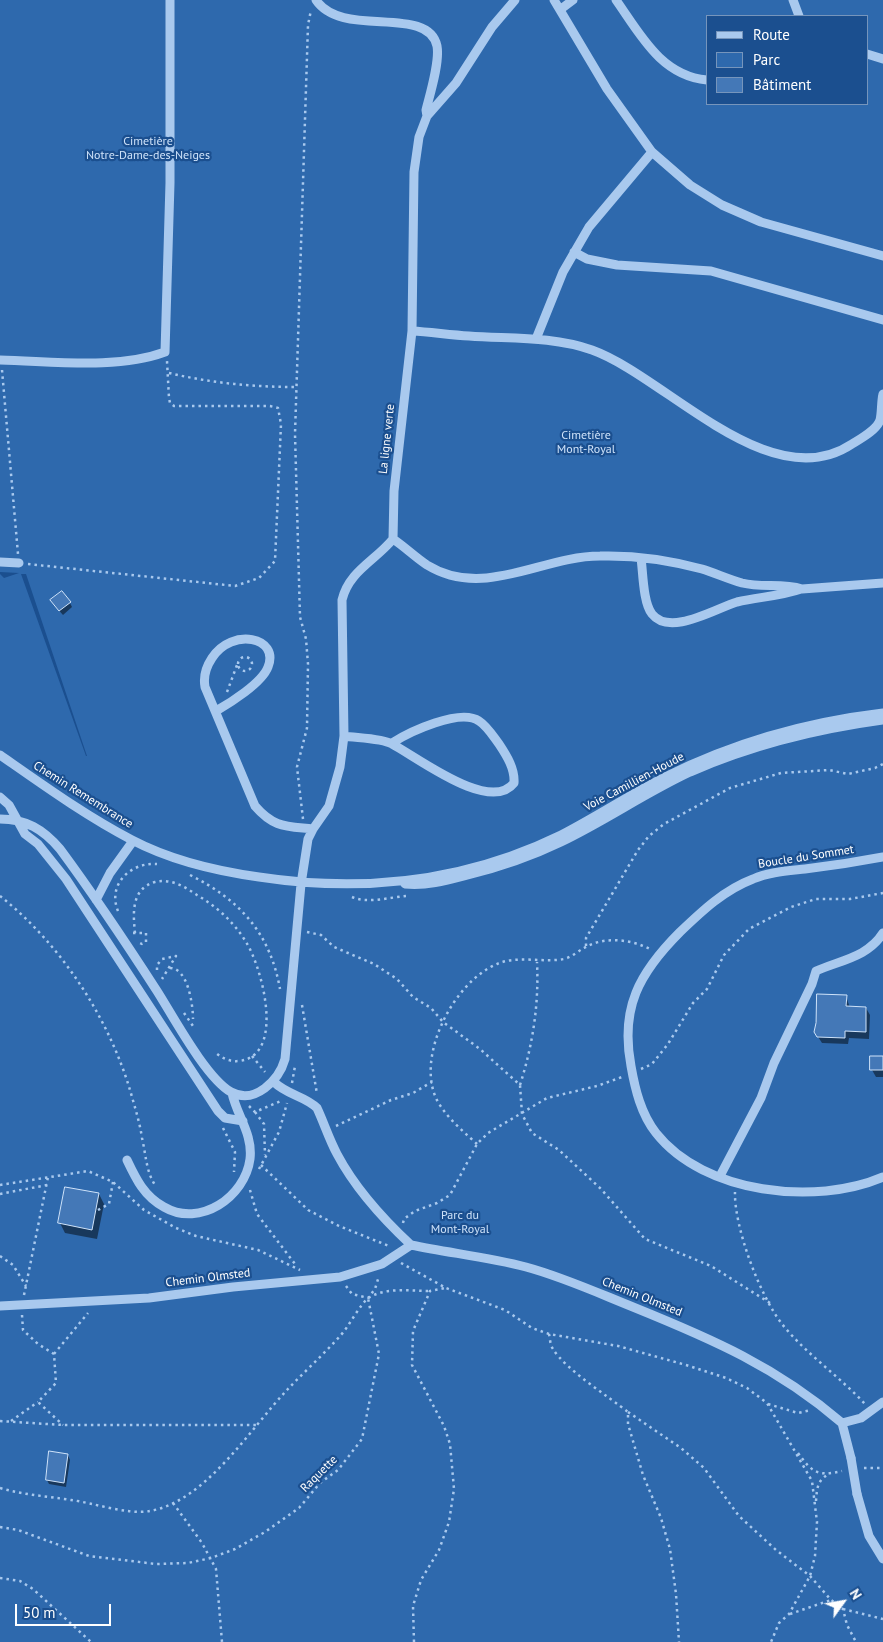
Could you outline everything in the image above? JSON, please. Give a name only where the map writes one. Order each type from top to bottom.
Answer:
[{"type":"street","points":[[0,360],[113,362],[150,357],[165,352],[170,184],[170,0]]},
{"type":"street","name":"La ligne verte","points":[[393,540],[394,491],[412,331],[414,172],[419,137],[427,116],[456,83],[492,27],[515,0]]},
{"type":"street","points":[[554,0],[602,81],[652,152],[696,189],[722,205],[761,222],[883,256]]},
{"type":"street","points":[[561,9],[574,0]]},
{"type":"street","points":[[616,0],[657,57],[671,69],[689,77],[706,80]]},
{"type":"street","points":[[794,0],[799,15]]},
{"type":"street","points":[[314,4],[336,16],[352,21],[403,22],[430,34],[438,48],[426,110],[427,116]]},
{"type":"street","points":[[868,54],[883,59]]},
{"type":"street","points":[[536,339],[555,289],[593,220],[630,180],[652,152]]},
{"type":"street","points":[[574,252],[587,259],[617,265],[711,271],[883,320]]},
{"type":"street","points":[[412,331],[536,339],[591,350],[608,357],[730,434],[753,445],[796,458],[816,458],[838,452],[863,437],[881,421],[883,394]]},
{"type":"street","points":[[232,1093],[251,1094],[268,1088],[269,1078],[285,1059],[309,828],[329,806],[334,792],[344,736],[342,600],[345,588],[353,576],[393,540],[427,565],[458,577],[475,580],[492,579],[566,560],[598,556],[667,560],[742,583],[789,585],[802,589]]},
{"type":"street","points":[[641,558],[647,602],[651,614],[662,622],[682,622],[737,603],[802,589],[883,583]]},
{"type":"street","points":[[0,562],[20,564]]},
{"type":"street","points":[[216,711],[227,705],[259,679],[268,668],[270,660],[265,648],[249,638],[240,638],[222,646],[208,664],[205,673],[205,687],[255,806],[266,819],[276,824],[309,828]]},
{"type":"street","name":"Voie Camillien-Houde","points":[[400,883],[458,871],[534,847],[579,826],[664,778],[747,744],[801,728],[883,713]]},
{"type":"street","points":[[344,736],[392,743],[433,771],[481,790],[500,794],[505,792],[514,783],[511,764],[500,746],[485,726],[469,716],[459,716],[431,725],[392,743]]},
{"type":"street","name":"Voie Camillien-Houde","points":[[302,884],[400,883],[418,885],[436,883],[517,860],[562,841],[667,784],[728,757],[800,735],[883,720]]},
{"type":"street","name":"Chemin Remembrance","points":[[0,755],[78,809],[133,841],[174,858],[222,872],[302,884]]},
{"type":"street","points":[[0,797],[9,805],[16,820],[66,879],[218,1111],[225,1118],[243,1121]]},
{"type":"street","points":[[0,819],[32,824],[48,836],[96,900],[206,1066],[232,1093],[235,1106],[243,1121],[250,1149],[245,1175],[227,1200],[207,1211],[183,1214],[165,1208],[138,1184],[127,1160]]},
{"type":"street","points":[[96,900],[110,873],[133,841]]},
{"type":"street","name":"Boucle du Sommet","points":[[883,857],[773,873],[754,878],[722,895],[699,914],[660,954],[643,978],[630,1006],[627,1032],[632,1074],[645,1115],[656,1133],[679,1154],[720,1176],[770,1191],[823,1192],[856,1187],[883,1177]]},
{"type":"street","points":[[720,1176],[761,1098],[774,1064],[812,984],[816,971],[863,953],[876,944],[883,933]]},
{"type":"street","points":[[269,1078],[289,1094],[312,1102],[317,1108],[338,1155],[355,1183],[410,1245]]},
{"type":"street","name":"Chemin Olmsted","points":[[0,1306],[94,1303],[340,1277],[393,1259],[410,1245],[506,1262],[578,1285],[724,1345],[760,1364],[821,1405],[842,1422]]},
{"type":"street","points":[[883,1402],[861,1418],[842,1422],[857,1494],[869,1536],[883,1560]]},
{"type":"path","points":[[309,828],[297,767],[307,728],[308,664],[306,639],[300,617],[297,570],[295,434],[308,25],[314,4]]},
{"type":"path","points":[[0,365],[3,373],[11,490],[20,564],[235,586],[259,578],[275,562],[281,424],[278,408],[270,406],[174,406],[170,403],[169,398],[169,372],[165,352]]},
{"type":"path","points":[[169,372],[196,379],[257,387],[296,387]]},
{"type":"path","points":[[227,705],[226,693],[238,660],[244,656],[249,657],[252,664],[246,671],[239,670],[237,665]]},
{"type":"path","points":[[586,946],[586,938],[628,865],[649,836],[664,824],[730,788],[780,773],[829,770],[848,774],[875,768],[883,764]]},
{"type":"path","points":[[120,914],[115,902],[116,891],[127,872],[140,865],[162,864]]},
{"type":"path","points":[[186,873],[225,896],[252,921],[270,956],[281,996]]},
{"type":"path","points":[[134,934],[133,911],[136,899],[147,886],[161,881],[175,883],[195,894],[235,925],[254,955],[265,997],[266,1019],[264,1038],[259,1050],[252,1056],[233,1061],[222,1058],[215,1052]]},
{"type":"path","points":[[398,1233],[404,1218],[415,1211],[450,1196],[477,1144],[488,1133],[547,1098],[596,1086],[632,1074],[652,1064],[668,1044],[693,1003],[707,989],[724,955],[749,929],[791,907],[816,899],[850,899],[883,893]]},
{"type":"path","points":[[0,896],[23,916],[48,944],[78,984],[100,1019],[127,1081],[139,1123],[148,1169],[158,1188]]},
{"type":"path","points":[[352,897],[358,900],[373,900],[413,896]]},
{"type":"path","points":[[306,940],[308,924]]},
{"type":"path","points":[[128,927],[140,943],[146,942],[146,934],[134,934]]},
{"type":"path","points":[[307,932],[322,935],[334,947],[374,964],[397,979],[413,997],[431,1008],[443,1022],[480,1049],[520,1085]]},
{"type":"path","points":[[477,1144],[456,1125],[438,1102],[432,1082],[430,1059],[443,1022],[468,986],[497,963],[526,960],[537,962],[567,958],[586,946],[604,940],[621,940],[642,945],[660,954]]},
{"type":"path","points":[[162,979],[176,958],[174,956],[164,957],[158,962],[158,972],[162,979],[167,987]]},
{"type":"path","points":[[537,962],[539,997],[528,1061],[520,1085],[522,1114],[532,1133],[559,1150],[601,1189],[645,1239],[712,1266],[770,1303]]},
{"type":"path","points":[[169,969],[176,969],[187,985],[192,1001],[193,1019]]},
{"type":"path","points":[[301,1003],[317,1093],[317,1108]]},
{"type":"path","points":[[183,1010],[193,1026]]},
{"type":"path","points":[[252,1056],[269,1078]]},
{"type":"path","points":[[269,1078],[270,1072]]},
{"type":"path","points":[[326,1131],[391,1100],[413,1093],[432,1082]]},
{"type":"path","points":[[255,1112],[281,1101],[289,1094]]},
{"type":"path","points":[[246,1103],[264,1124],[265,1157]]},
{"type":"path","points":[[223,1128],[235,1152],[236,1164],[232,1176]]},
{"type":"path","points":[[256,1173],[262,1165],[308,1210],[339,1226],[386,1246],[410,1245]]},
{"type":"path","points":[[0,1185],[88,1172],[113,1182],[144,1210],[176,1228],[196,1236],[258,1250],[297,1266]]},
{"type":"path","points":[[48,1177],[22,1306],[23,1330],[38,1344],[54,1354]]},
{"type":"path","points":[[98,1210],[109,1204],[113,1182]]},
{"type":"path","points":[[252,1182],[249,1195],[257,1214],[310,1280]]},
{"type":"path","points":[[0,1194],[47,1185]]},
{"type":"path","points":[[735,1190],[735,1208],[741,1234],[770,1303],[782,1325],[872,1411]]},
{"type":"path","points":[[0,1256],[13,1265],[26,1287]]},
{"type":"path","points":[[393,1259],[446,1288],[505,1310],[532,1328],[549,1334],[618,1346],[686,1364],[726,1378],[747,1388],[767,1403],[798,1413],[807,1412],[821,1405]]},
{"type":"path","points":[[0,1488],[24,1495],[148,1512],[173,1503],[194,1491],[222,1464],[342,1333],[375,1289],[382,1264]]},
{"type":"path","points":[[340,1277],[352,1294],[368,1298],[391,1291],[430,1292],[446,1288]]},
{"type":"path","points":[[414,1642],[413,1606],[421,1580],[439,1550],[449,1522],[454,1489],[450,1444],[444,1426],[412,1365],[413,1331],[430,1292]]},
{"type":"path","name":"Raquette","points":[[0,1526],[18,1530],[89,1556],[156,1564],[188,1563],[211,1558],[235,1549],[265,1532],[299,1508],[320,1483],[338,1470],[362,1439],[379,1354],[368,1298]]},
{"type":"path","points":[[10,1422],[38,1402],[56,1383],[54,1354],[83,1321],[94,1303]]},
{"type":"path","points":[[549,1334],[552,1348],[561,1358],[602,1394],[681,1448],[704,1468],[740,1516],[776,1550],[810,1576],[831,1600],[844,1609],[883,1620]]},
{"type":"path","points":[[38,1402],[63,1426]]},
{"type":"path","points":[[767,1403],[812,1481],[816,1505]]},
{"type":"path","points":[[628,1412],[628,1424],[643,1475],[661,1518],[670,1548],[676,1594],[679,1642]]},
{"type":"path","points":[[0,1420],[63,1426],[256,1425]]},
{"type":"path","points":[[791,1444],[811,1470],[822,1474],[830,1474]]},
{"type":"path","points":[[864,1468],[883,1468]]},
{"type":"path","points":[[771,1642],[778,1623],[789,1614],[810,1576],[817,1540],[816,1505],[818,1484],[822,1478],[842,1471]]},
{"type":"path","points":[[173,1503],[211,1558],[218,1582],[222,1642]]},
{"type":"path","points":[[0,1578],[24,1583],[52,1605],[91,1642]]},
{"type":"path","points":[[789,1614],[800,1612],[831,1600]]},
{"type":"path","points":[[844,1609],[847,1625],[856,1642]]},
{"type":"green space","points":[[0,0],[883,0],[883,1642],[0,1642],[0,574],[4,578],[19,573],[0,572]],"holes":[[[21,574],[26,574],[87,756]]]},
{"type":"building","points":[[62,591],[71,602],[59,611],[50,600]]},
{"type":"building","points":[[817,994],[847,995],[846,1006],[866,1007],[866,1032],[845,1031],[845,1038],[817,1037],[814,1032]]},
{"type":"building","points":[[870,1056],[883,1056],[883,1070],[870,1070]]},
{"type":"building","points":[[65,1187],[99,1193],[92,1230],[58,1223]]},
{"type":"building","points":[[49,1451],[68,1454],[64,1483],[46,1480]]},
{"type":"park label","name":"Cimetière Notre-Dame-des-Neiges","points":[[148,149]]},
{"type":"park label","name":"Cimetière Mont-Royal","points":[[586,443]]},
{"type":"park label","name":"Parc du Mont-Royal","points":[[460,1223]]}]
